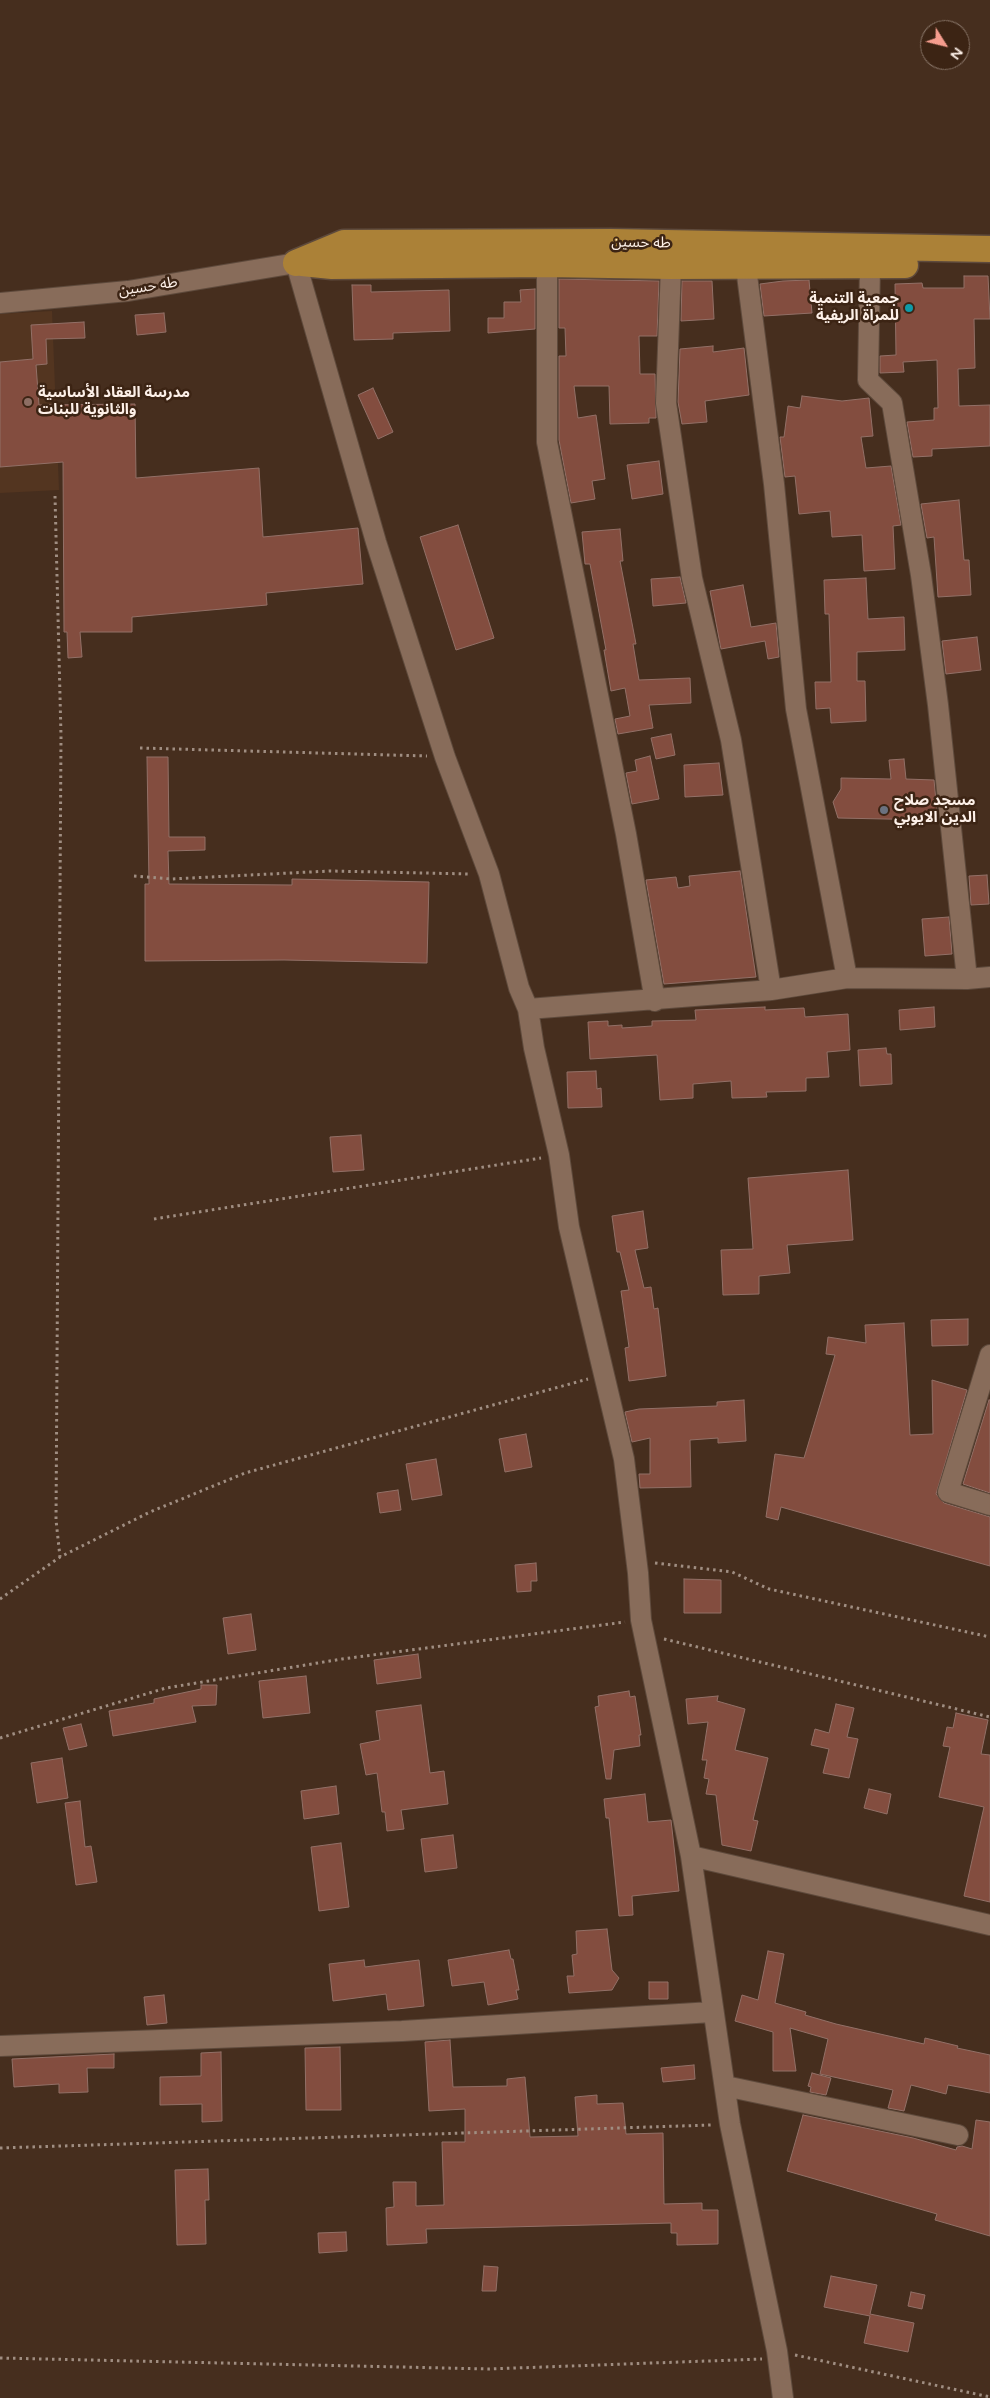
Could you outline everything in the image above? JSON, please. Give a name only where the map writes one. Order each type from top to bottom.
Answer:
[{"type":"main road","name":"طه حسين","points":[[296,263],[344,243],[611,242],[870,266],[990,267]]},
{"type":"main road","name":"طه حسين","points":[[296,263],[332,266],[547,264],[670,266],[744,255],[990,249]]},
{"type":"street","points":[[744,255],[774,484],[796,709],[847,978]]},
{"type":"street","points":[[296,263],[376,542],[445,757],[489,874],[519,988],[528,1009],[534,1048],[559,1155],[569,1227],[624,1460],[637,1561],[641,1620],[691,1856],[712,2012],[730,2124],[777,2355],[783,2398]]},
{"type":"street","name":"طه حسين","points":[[0,303],[128,290],[296,263]]},
{"type":"street","points":[[547,264],[547,442],[626,834],[655,1001]]},
{"type":"street","points":[[670,266],[666,403],[692,578],[731,740],[771,990]]},
{"type":"street","points":[[870,266],[868,380],[892,403],[921,575],[939,715],[967,979]]},
{"type":"street","points":[[528,1009],[655,1001],[771,990],[847,978],[967,979],[990,977]]},
{"type":"street","points":[[990,1355],[948,1492],[990,1505]]},
{"type":"street","points":[[691,1856],[990,1925]]},
{"type":"street","points":[[0,2046],[402,2031],[712,2012]]},
{"type":"street","points":[[725,2086],[958,2135]]},
{"type":"path","points":[[54,496],[62,736],[56,1520],[60,1557]]},
{"type":"path","points":[[140,748],[445,757]]},
{"type":"path","points":[[134,876],[171,879],[330,871],[489,874]]},
{"type":"path","points":[[154,1219],[559,1155]]},
{"type":"path","points":[[0,1599],[60,1557],[150,1512],[245,1473],[603,1375]]},
{"type":"path","points":[[637,1561],[732,1572],[769,1589],[990,1637]]},
{"type":"path","points":[[0,1738],[166,1688],[342,1659],[641,1620],[666,1641],[990,1717]]},
{"type":"path","points":[[0,2148],[730,2124]]},
{"type":"path","points":[[0,2358],[489,2368],[777,2355],[990,2397]]},
{"type":"shaded area","name":"مدرسة العقاد الأساسية والثانوية للبنات","points":[[52,311],[59,490],[0,493],[0,314]]},
{"type":"building","points":[[964,276],[988,276],[990,319],[974,319],[975,368],[958,369],[959,406],[990,405],[990,446],[932,449],[932,456],[913,457],[907,422],[934,420],[934,408],[938,408],[937,360],[903,362],[904,372],[880,373],[880,356],[896,355],[895,284],[922,283],[923,288],[964,288]]},
{"type":"building","points":[[559,279],[659,281],[657,336],[639,336],[640,374],[655,374],[656,418],[649,418],[649,423],[610,424],[609,386],[574,386],[578,418],[596,415],[605,479],[592,481],[595,499],[571,503],[559,440],[559,356],[566,356],[565,328],[559,328]]},
{"type":"building","points":[[809,280],[812,313],[764,316],[760,284]]},
{"type":"building","points":[[682,281],[712,281],[714,319],[681,321]]},
{"type":"building","points":[[352,285],[371,285],[371,292],[449,290],[450,331],[393,333],[393,339],[354,340]]},
{"type":"building","points":[[535,289],[535,329],[488,333],[488,318],[504,318],[504,302],[521,302],[520,290]]},
{"type":"building","points":[[164,313],[166,332],[137,335],[135,315]]},
{"type":"building","points":[[84,322],[85,338],[46,339],[47,364],[36,365],[39,405],[135,404],[136,478],[259,468],[263,537],[358,528],[363,584],[266,593],[267,605],[132,617],[132,632],[80,632],[82,657],[68,658],[67,632],[64,632],[63,462],[0,467],[0,362],[33,359],[31,325]]},
{"type":"building","points":[[713,346],[713,352],[744,348],[749,395],[705,401],[707,422],[682,424],[678,402],[680,349]]},
{"type":"building","points":[[373,388],[393,432],[378,439],[358,395]]},
{"type":"building","points":[[802,396],[842,401],[869,398],[873,436],[861,437],[866,468],[891,466],[901,525],[893,526],[895,569],[864,571],[862,535],[832,537],[830,511],[799,514],[795,476],[785,477],[780,437],[784,437],[788,406],[800,408]]},
{"type":"building","points":[[659,461],[663,494],[632,499],[627,465]]},
{"type":"building","points":[[959,500],[964,560],[969,560],[971,595],[938,597],[934,537],[927,538],[921,504]]},
{"type":"building","points":[[458,525],[494,638],[456,650],[420,537]]},
{"type":"building","points":[[620,529],[623,561],[620,561],[636,644],[633,644],[639,680],[690,678],[691,703],[649,705],[653,728],[618,734],[615,719],[630,716],[625,688],[611,691],[604,650],[606,650],[590,564],[585,564],[582,532]]},
{"type":"building","points":[[680,577],[686,603],[653,606],[651,579]]},
{"type":"building","points":[[866,578],[868,619],[904,617],[905,650],[857,652],[857,681],[865,681],[866,721],[831,723],[830,708],[816,709],[815,682],[831,682],[829,614],[825,614],[824,580]]},
{"type":"building","points":[[743,585],[751,627],[776,623],[779,657],[768,659],[765,641],[721,649],[710,591]]},
{"type":"building","points":[[977,637],[981,670],[946,674],[942,641]]},
{"type":"building","points":[[671,734],[675,755],[656,759],[651,738]]},
{"type":"building","points":[[650,756],[659,799],[632,804],[626,773],[637,771],[635,760]]},
{"type":"building","points":[[147,757],[168,757],[169,837],[205,837],[205,850],[168,851],[169,884],[292,885],[292,879],[429,882],[427,963],[284,960],[145,961],[145,884],[149,884]]},
{"type":"building","points":[[904,759],[906,779],[934,780],[937,812],[933,812],[933,820],[838,818],[833,802],[841,789],[841,778],[891,779],[889,760]]},
{"type":"building","points":[[719,763],[723,795],[685,797],[684,765]]},
{"type":"building","points":[[740,871],[756,977],[664,984],[646,880],[676,877],[678,888],[690,886],[689,876]]},
{"type":"building","points":[[987,875],[989,904],[971,905],[969,876]]},
{"type":"building","points":[[949,917],[952,954],[925,956],[922,919]]},
{"type":"building","points":[[765,1007],[765,1010],[804,1008],[805,1017],[848,1014],[850,1050],[827,1052],[829,1077],[806,1078],[806,1091],[766,1092],[767,1097],[732,1098],[731,1081],[693,1084],[693,1098],[660,1100],[657,1055],[590,1059],[588,1022],[608,1021],[608,1026],[622,1025],[622,1028],[652,1026],[652,1021],[696,1020],[695,1010]]},
{"type":"building","points":[[934,1007],[935,1027],[900,1030],[899,1010]]},
{"type":"building","points":[[886,1048],[887,1054],[891,1054],[892,1084],[860,1086],[858,1050]]},
{"type":"building","points":[[596,1071],[597,1089],[601,1088],[602,1107],[568,1108],[567,1072]]},
{"type":"building","points":[[361,1135],[364,1170],[333,1172],[330,1137]]},
{"type":"building","points":[[848,1170],[853,1240],[787,1245],[790,1273],[759,1276],[759,1294],[723,1295],[721,1250],[753,1249],[748,1178]]},
{"type":"building","points":[[643,1211],[648,1248],[635,1250],[644,1288],[651,1287],[654,1309],[658,1308],[666,1376],[629,1381],[625,1348],[629,1347],[621,1291],[629,1290],[620,1252],[617,1252],[612,1216]]},
{"type":"building","points":[[968,1319],[968,1345],[932,1346],[931,1320]]},
{"type":"building","points":[[904,1323],[910,1435],[933,1434],[932,1380],[967,1390],[936,1494],[944,1503],[990,1517],[990,1566],[781,1507],[778,1520],[766,1517],[775,1454],[804,1458],[835,1355],[826,1354],[828,1337],[866,1343],[865,1325]]},
{"type":"building","points":[[744,1400],[746,1441],[718,1443],[718,1438],[690,1440],[691,1487],[640,1488],[639,1474],[650,1474],[650,1438],[632,1442],[625,1412],[639,1409],[717,1406],[717,1402]]},
{"type":"building","points":[[990,1400],[990,1493],[963,1484]]},
{"type":"building","points":[[526,1434],[532,1467],[505,1472],[499,1439]]},
{"type":"building","points":[[436,1459],[442,1495],[412,1500],[406,1464]]},
{"type":"building","points":[[398,1490],[401,1510],[380,1513],[377,1493]]},
{"type":"building","points":[[536,1563],[537,1581],[531,1581],[531,1591],[517,1592],[515,1565]]},
{"type":"building","points":[[684,1579],[721,1580],[721,1613],[684,1613]]},
{"type":"building","points":[[251,1614],[256,1650],[228,1654],[223,1618]]},
{"type":"building","points":[[418,1654],[421,1678],[377,1684],[374,1660]]},
{"type":"building","points":[[306,1676],[310,1713],[263,1718],[259,1681]]},
{"type":"building","points":[[201,1685],[217,1685],[216,1705],[192,1706],[196,1722],[113,1736],[109,1711],[154,1703],[154,1699],[201,1689]]},
{"type":"building","points":[[629,1691],[630,1697],[635,1696],[641,1735],[639,1735],[640,1746],[614,1750],[611,1779],[606,1779],[595,1707],[599,1706],[598,1696]]},
{"type":"building","points":[[718,1696],[717,1701],[745,1709],[735,1750],[768,1758],[753,1820],[758,1821],[751,1851],[722,1845],[716,1795],[706,1794],[709,1779],[704,1778],[707,1760],[702,1760],[708,1722],[688,1724],[686,1699]]},
{"type":"building","points":[[836,1704],[854,1708],[847,1737],[858,1739],[849,1778],[823,1773],[829,1749],[811,1745],[815,1729],[829,1733]]},
{"type":"building","points":[[421,1705],[430,1773],[444,1771],[448,1804],[401,1810],[404,1829],[387,1831],[385,1812],[382,1812],[377,1773],[366,1775],[360,1744],[380,1740],[376,1711]]},
{"type":"building","points":[[956,1713],[988,1720],[981,1754],[990,1755],[990,1902],[964,1896],[984,1807],[939,1797],[950,1747],[943,1746],[947,1727],[953,1728]]},
{"type":"building","points":[[81,1724],[87,1746],[69,1750],[63,1728]]},
{"type":"building","points":[[62,1758],[68,1798],[37,1803],[31,1763]]},
{"type":"building","points":[[336,1786],[339,1814],[304,1819],[301,1791]]},
{"type":"building","points":[[869,1789],[891,1794],[887,1814],[864,1808]]},
{"type":"building","points":[[645,1794],[648,1822],[671,1820],[679,1891],[632,1896],[633,1915],[619,1916],[609,1818],[606,1818],[604,1799]]},
{"type":"building","points":[[80,1801],[85,1847],[91,1846],[97,1882],[76,1885],[65,1803]]},
{"type":"building","points":[[453,1835],[457,1868],[425,1872],[421,1839]]},
{"type":"building","points":[[341,1843],[349,1907],[319,1911],[311,1847]]},
{"type":"building","points":[[607,1929],[612,1970],[619,1978],[612,1990],[569,1993],[567,1976],[574,1976],[572,1955],[577,1954],[576,1931]]},
{"type":"building","points":[[509,1950],[511,1959],[513,1959],[519,1990],[516,1990],[518,1999],[488,2005],[484,1982],[452,1986],[448,1960]]},
{"type":"building","points":[[768,1951],[784,1954],[775,2003],[806,2012],[805,2015],[836,2024],[924,2044],[925,2038],[958,2046],[957,2048],[990,2055],[990,2093],[948,2085],[946,2094],[911,2085],[904,2111],[888,2108],[893,2090],[820,2074],[828,2039],[790,2028],[796,2071],[773,2071],[773,2032],[735,2021],[742,1995],[758,2000]]},
{"type":"building","points":[[364,1960],[365,1967],[419,1960],[424,2006],[388,2010],[386,1994],[333,2001],[329,1964]]},
{"type":"building","points":[[649,1982],[668,1982],[668,1999],[649,1999]]},
{"type":"building","points":[[164,1995],[167,2023],[147,2025],[144,1997]]},
{"type":"building","points":[[450,2040],[453,2087],[507,2086],[507,2079],[525,2077],[530,2137],[578,2136],[575,2097],[597,2095],[597,2104],[623,2103],[626,2134],[663,2133],[664,2204],[702,2203],[702,2210],[718,2210],[718,2244],[677,2245],[677,2233],[671,2233],[671,2223],[426,2229],[427,2243],[387,2245],[386,2208],[394,2207],[393,2182],[416,2182],[416,2206],[444,2205],[442,2142],[465,2142],[465,2109],[429,2111],[425,2042]]},
{"type":"building","points":[[340,2047],[341,2110],[306,2110],[305,2048]]},
{"type":"building","points":[[221,2052],[222,2121],[202,2122],[202,2104],[160,2105],[160,2077],[201,2076],[201,2053]]},
{"type":"building","points":[[114,2054],[114,2068],[87,2068],[88,2092],[59,2093],[59,2084],[14,2087],[12,2059]]},
{"type":"building","points":[[694,2065],[695,2079],[663,2082],[661,2068]]},
{"type":"building","points":[[812,2073],[831,2078],[826,2095],[810,2092],[811,2087],[808,2086]]},
{"type":"building","points":[[803,2115],[913,2138],[956,2150],[957,2147],[962,2146],[972,2149],[976,2120],[990,2122],[990,2236],[935,2220],[937,2214],[787,2171]]},
{"type":"building","points":[[208,2169],[209,2200],[205,2200],[206,2244],[177,2245],[175,2170]]},
{"type":"building","points":[[346,2232],[347,2251],[319,2253],[318,2233]]},
{"type":"building","points":[[484,2266],[498,2267],[496,2291],[482,2291]]},
{"type":"building","points":[[831,2276],[877,2285],[870,2314],[914,2323],[908,2352],[864,2343],[870,2316],[824,2307]]},
{"type":"building","points":[[911,2292],[925,2295],[922,2309],[908,2306]]},
{"type":"place","name":"جمعية التنمية للمراة الريفية","points":[[909,308]]},
{"type":"place","name":"مدرسة العقاد الأساسية والثانوية للبنات","points":[[28,402]]},
{"type":"place","name":"مسجد صلاح الدين الايوبي","points":[[884,810]]}]
